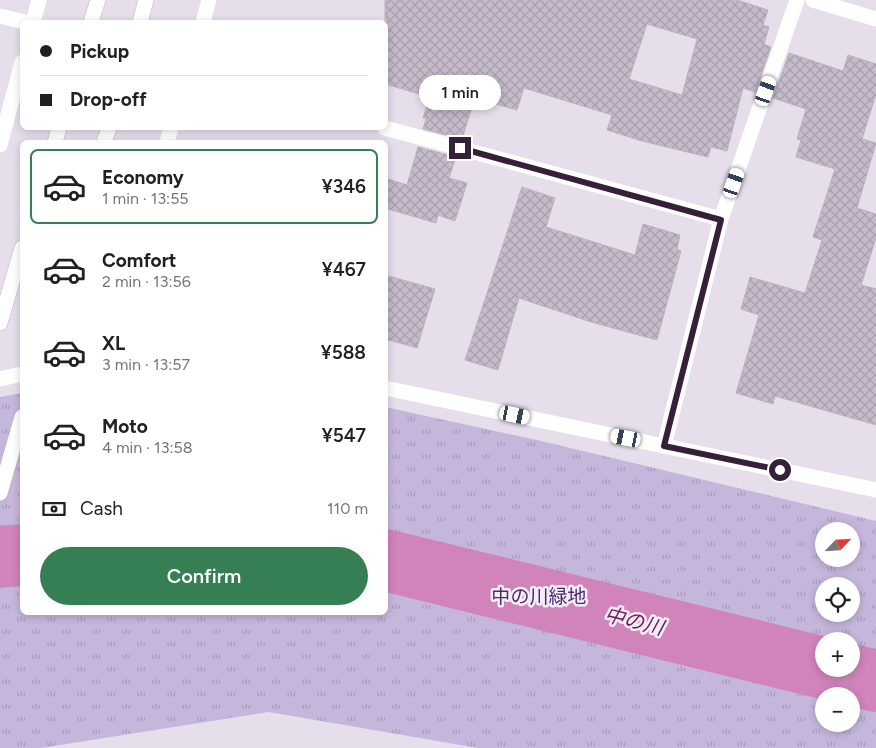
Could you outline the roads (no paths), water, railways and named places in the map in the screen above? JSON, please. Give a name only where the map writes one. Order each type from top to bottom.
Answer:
[{"type":"street","points":[[34,20],[39,0]]},
{"type":"street","points":[[92,20],[98,0]]},
{"type":"street","points":[[141,20],[146,0]]},
{"type":"street","points":[[204,20],[209,0]]},
{"type":"street","points":[[664,446],[721,220],[797,0]]},
{"type":"street","points":[[814,0],[876,19]]},
{"type":"street","points":[[0,16],[20,21]]},
{"type":"street","points":[[0,145],[20,70]]},
{"type":"street","points":[[388,129],[721,220]]},
{"type":"street","points":[[0,322],[20,255]]},
{"type":"street","points":[[0,379],[20,374]]},
{"type":"street","points":[[388,389],[876,490]]},
{"type":"street","points":[[0,493],[20,424]]},
{"type":"waterway","name":"中の川","points":[[0,557],[20,555]]},
{"type":"waterway","name":"中の川","points":[[388,561],[815,666]]},
{"type":"waterway","name":"中の川","points":[[860,677],[876,681]]},
{"type":"park label","name":"中の川緑地","points":[[539,596]]}]
